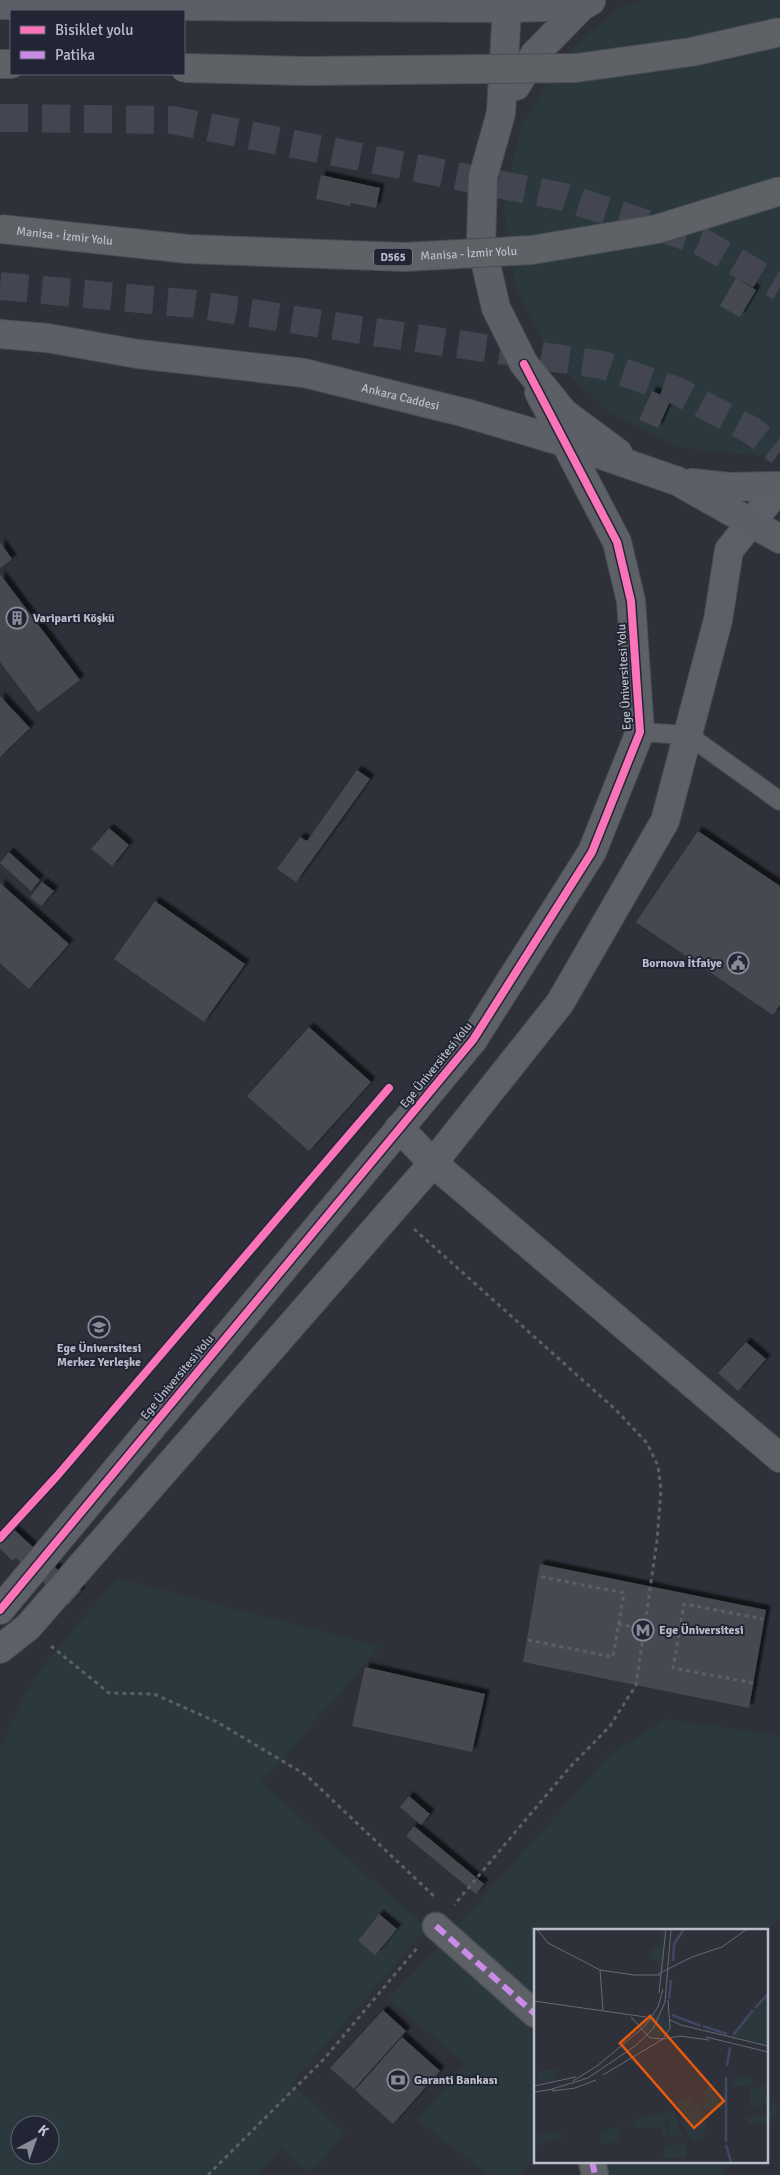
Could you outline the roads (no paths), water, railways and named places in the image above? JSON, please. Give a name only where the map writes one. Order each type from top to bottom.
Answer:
[{"type":"highway","points":[[185,68],[306,71],[576,68],[690,52],[780,32]]},
{"type":"highway","name":"Manisa - İzmir Yolu","points":[[0,229],[188,249],[404,257],[532,250],[657,229],[780,191]]},
{"type":"main road","points":[[0,5],[588,3]]},
{"type":"main road","points":[[501,113],[535,54],[588,3]]},
{"type":"main road","points":[[508,4],[501,113],[483,177],[481,243],[496,308],[524,364],[564,413],[617,452],[677,481],[729,487],[780,487]]},
{"type":"main road","name":"Ankara Caddesi","points":[[0,334],[47,338],[138,354],[304,373],[466,413],[567,443],[677,481],[780,538]]},
{"type":"street","name":"Ege Üniversitesi Yolu","points":[[0,1610],[474,1040],[592,852],[640,732],[631,602],[617,542],[567,443],[524,364]]},
{"type":"street","points":[[2,1646],[28,1627],[433,1163],[560,1003],[665,821],[718,620],[729,550],[780,487]]},
{"type":"street","points":[[399,1128],[433,1163],[780,1458]]},
{"type":"street","points":[[442,1918],[534,2013]]},
{"type":"street","points":[[592,2162],[595,2175]]},
{"type":"lane","points":[[640,732],[688,735],[780,801]]},
{"type":"tunnel","points":[[0,118],[172,120],[564,197],[700,241],[780,287]]},
{"type":"tunnel","points":[[0,286],[194,304],[603,365],[677,391],[751,430],[780,452]]},
{"type":"place","name":"Variparti Köşkü","points":[[17,618]]},
{"type":"place","name":"Bornova İtfaiye","points":[[738,963]]},
{"type":"place","name":"Ege Üniversitesi Merkez Yerleşke","points":[[99,1327]]},
{"type":"place","name":"Ege Üniversitesi","points":[[643,1630]]},
{"type":"place","name":"Garanti Bankası","points":[[398,2080]]}]
